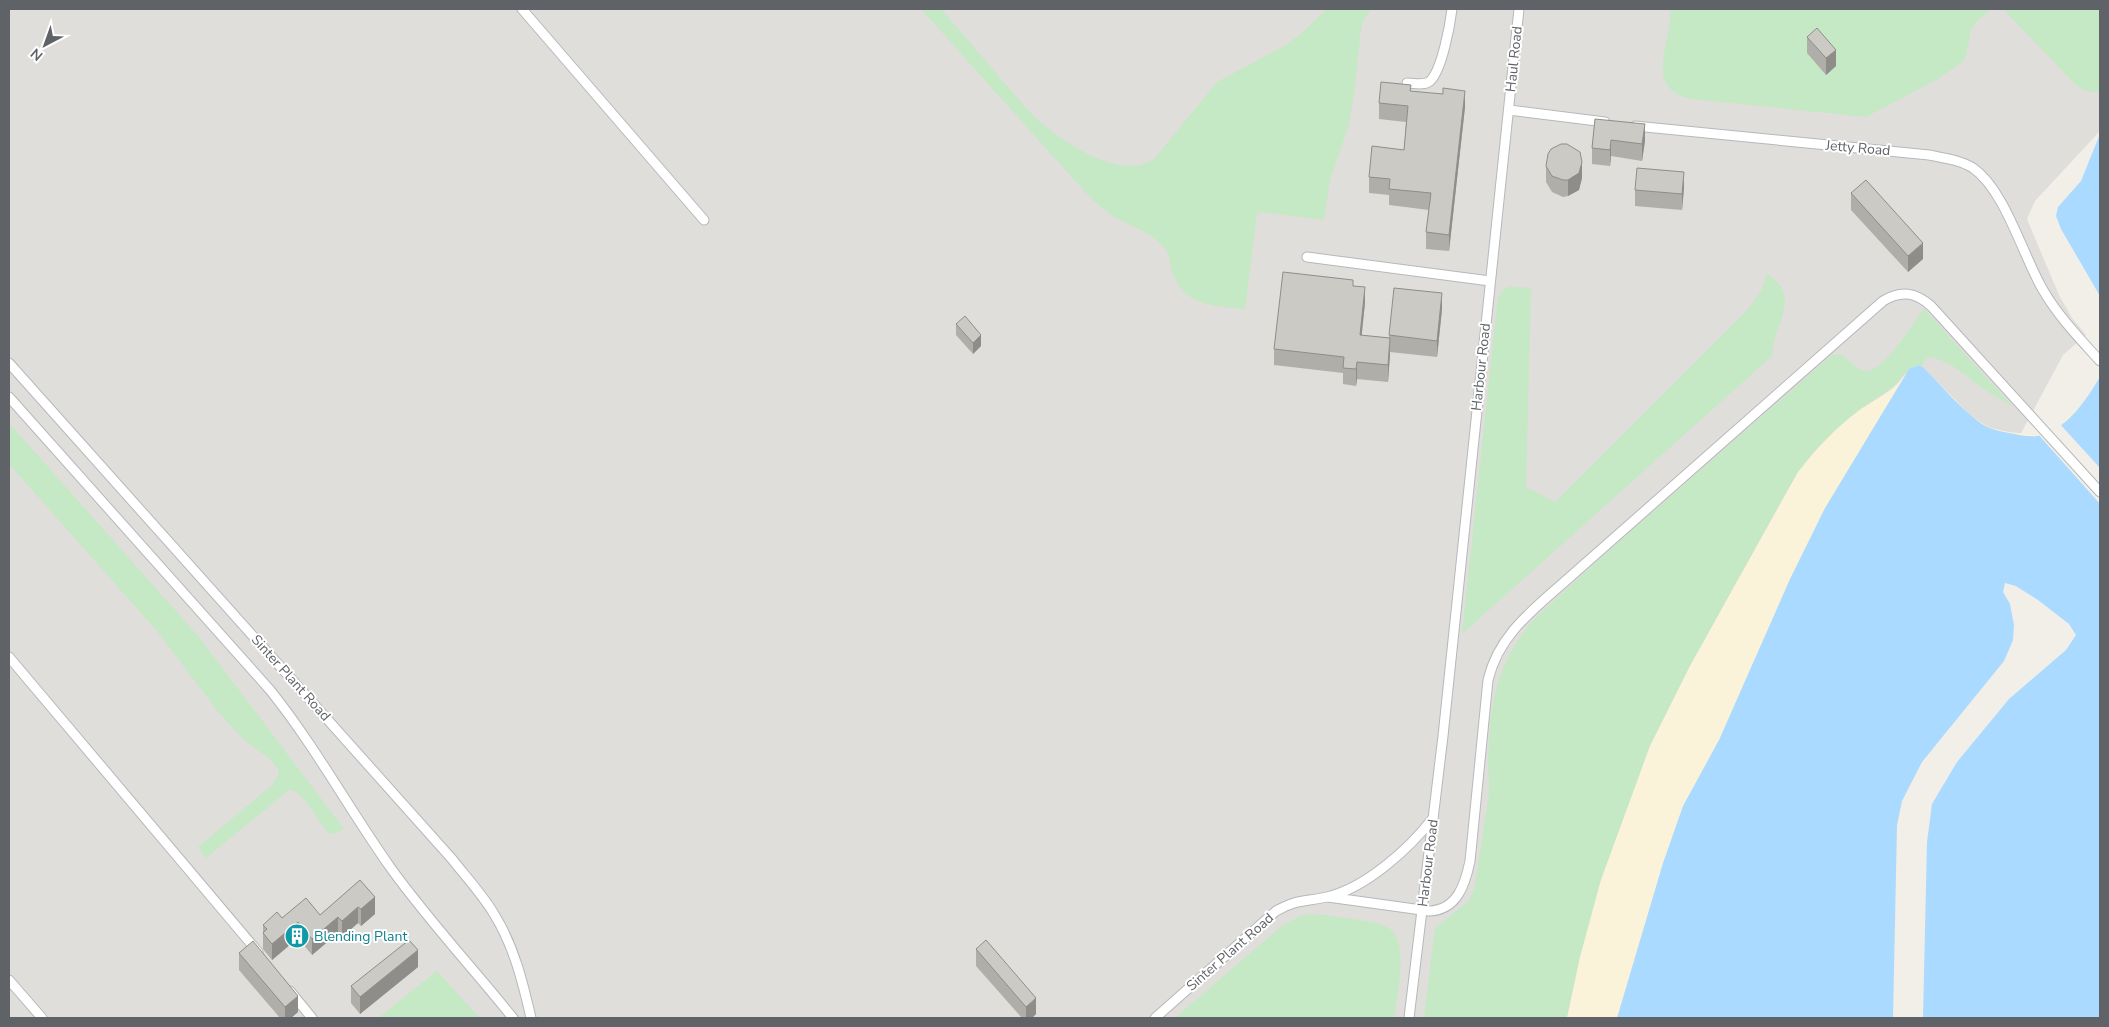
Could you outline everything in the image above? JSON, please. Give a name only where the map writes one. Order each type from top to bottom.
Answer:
[{"type":"lane","points":[[522,9],[704,220]]},
{"type":"lane","points":[[1407,82],[1422,84],[1429,82],[1434,75],[1439,65],[1452,9]]},
{"type":"lane","name":"Haul Road","points":[[1509,110],[1520,9]]},
{"type":"lane","points":[[1509,110],[1617,124]]},
{"type":"lane","name":"Harbour Road","points":[[1409,1018],[1446,707],[1509,110]]},
{"type":"lane","name":"Jetty Road","points":[[1627,125],[1915,154],[1952,160],[1967,165],[1982,176],[1997,197],[2043,290],[2053,306],[2100,362]]},
{"type":"lane","points":[[1308,257],[1490,281]]},
{"type":"lane","points":[[1328,897],[1422,910],[1438,910],[1447,906],[1459,895],[1466,879],[1470,862],[1487,689],[1492,666],[1506,638],[1526,616],[1562,584],[1895,294],[1906,293],[1925,301],[2100,492]]},
{"type":"lane","name":"Sinter Plant Road","points":[[9,363],[452,859],[486,902],[504,933],[521,975],[531,1018]]},
{"type":"lane","points":[[9,397],[270,690],[292,718],[388,865],[416,904],[513,1018]]},
{"type":"lane","points":[[9,657],[262,958]]},
{"type":"lane","name":"Sinter Plant Road","points":[[1155,1018],[1276,911],[1296,901],[1328,897],[1360,882],[1389,862],[1411,843],[1433,817]]},
{"type":"lane","points":[[9,980],[42,1018]]},
{"type":"lane","points":[[281,980],[312,1018]]},
{"type":"shaded area","points":[[9,9],[2100,9],[2100,131],[2035,201],[2027,219],[2059,295],[2072,318],[2086,335],[2063,355],[2020,435],[1987,427],[1968,413],[1601,880],[1567,1018],[9,1018]]},
{"type":"green space","points":[[921,9],[941,9],[1023,104],[1048,128],[1076,148],[1092,156],[1109,163],[1125,166],[1140,165],[1154,159],[1217,82],[1286,45],[1302,33],[1327,9],[1371,9],[1363,21],[1361,29],[1354,95],[1348,128],[1330,180],[1324,220],[1263,212],[1257,213],[1245,309],[1213,305],[1194,299],[1179,286],[1172,270],[1168,253],[1162,245],[1147,233],[1116,218],[1089,196]]},
{"type":"green space","points":[[1670,9],[1992,9],[1978,20],[1971,30],[1966,56],[1960,64],[1938,79],[1866,117],[1692,99],[1676,93],[1667,85],[1663,74]]},
{"type":"green space","points":[[2003,9],[2100,9],[2100,92],[2085,91],[2076,85]]},
{"type":"green space","points":[[1767,274],[1778,283],[1783,292],[1785,302],[1773,345],[1772,356],[1462,634],[1497,305],[1501,292],[1504,289],[1513,287],[1531,288],[1526,487],[1555,502],[1749,308],[1761,291]]},
{"type":"green space","points":[[1924,309],[2014,408],[1952,366],[1928,357],[1923,362],[1923,367],[1918,365],[1909,369],[1893,387],[1859,410],[1815,450],[1788,489],[1690,666],[1650,746],[1601,880],[1580,957],[1567,1018],[1424,1018],[1435,928],[1469,901],[1475,886],[1489,792],[1489,743],[1493,705],[1502,671],[1520,638],[1533,620],[1607,552],[1832,355],[1839,354],[1861,370],[1872,370],[1889,356]]},
{"type":"green space","points":[[9,423],[199,637],[344,829],[333,834],[329,833],[305,800],[294,791],[289,790],[206,858],[198,847],[272,785],[279,774],[278,769],[271,760],[243,739],[219,713],[157,631],[9,464]]},
{"type":"green space","points":[[1303,915],[1322,915],[1367,921],[1390,929],[1396,936],[1400,958],[1399,984],[1394,1018],[1175,1018],[1283,925]]},
{"type":"green space","points":[[437,971],[480,1018],[378,1018]]},
{"type":"sand","points":[[1918,365],[1923,367],[1968,413],[1994,430],[2040,436],[2061,424],[2082,405],[1918,1018],[1567,1018],[1580,957],[1601,880],[1650,746],[1690,666],[1798,472],[1843,423],[1893,388],[1911,369]]},
{"type":"water","points":[[2100,134],[2100,296],[2061,229],[2056,216],[2058,207],[2081,181]]},
{"type":"water","points":[[1918,365],[1923,367],[1957,402],[1982,424],[1997,430],[2030,436],[2037,436],[2060,426],[2076,412],[2100,377],[2100,1018],[1617,1018],[1663,863],[1683,806],[1719,740],[1790,579],[1825,508],[1909,369]]},
{"type":"pier","points":[[2059,423],[2100,468],[2100,504],[2037,433]]},
{"type":"pier","points":[[2005,583],[2016,586],[2038,600],[2069,624],[2076,635],[2066,650],[2009,699],[1957,762],[1932,804],[1927,842],[1923,1018],[1893,1018],[1897,825],[1902,801],[1922,762],[2004,661],[2013,640],[2014,625],[2010,604],[2003,592]]},
{"type":"building","points":[[1817,28],[1836,50],[1826,58],[1807,37]]},
{"type":"building","points":[[1381,82],[1411,85],[1410,91],[1443,94],[1443,88],[1465,91],[1449,235],[1426,232],[1431,193],[1389,189],[1390,179],[1369,177],[1372,146],[1404,150],[1408,106],[1379,103]]},
{"type":"building","points":[[1595,119],[1645,124],[1642,144],[1611,140],[1610,150],[1592,148]]},
{"type":"building","points":[[1561,144],[1567,144],[1580,152],[1582,162],[1579,173],[1568,180],[1552,176],[1546,166],[1551,149]]},
{"type":"building","points":[[1637,168],[1684,172],[1682,194],[1635,190]]},
{"type":"building","points":[[1866,180],[1923,243],[1908,256],[1851,193]]},
{"type":"building","points":[[1283,272],[1353,280],[1353,286],[1365,287],[1360,335],[1390,338],[1388,365],[1357,362],[1356,369],[1343,368],[1344,357],[1274,349]]},
{"type":"building","points":[[1394,288],[1442,293],[1437,341],[1389,335]]},
{"type":"building","points":[[965,316],[981,335],[973,343],[956,324]]},
{"type":"building","points":[[360,880],[375,897],[361,909],[358,907],[342,921],[338,917],[312,939],[298,922],[272,944],[263,933],[267,929],[263,925],[277,912],[282,918],[306,898],[320,915]]},
{"type":"building","points":[[409,940],[418,950],[360,997],[351,986]]},
{"type":"building","points":[[986,940],[1036,998],[1026,1007],[976,949]]},
{"type":"building","points":[[253,941],[298,996],[285,1007],[239,953]]},
{"type":"place","name":"Blending Plant","points":[[297,936]]}]
